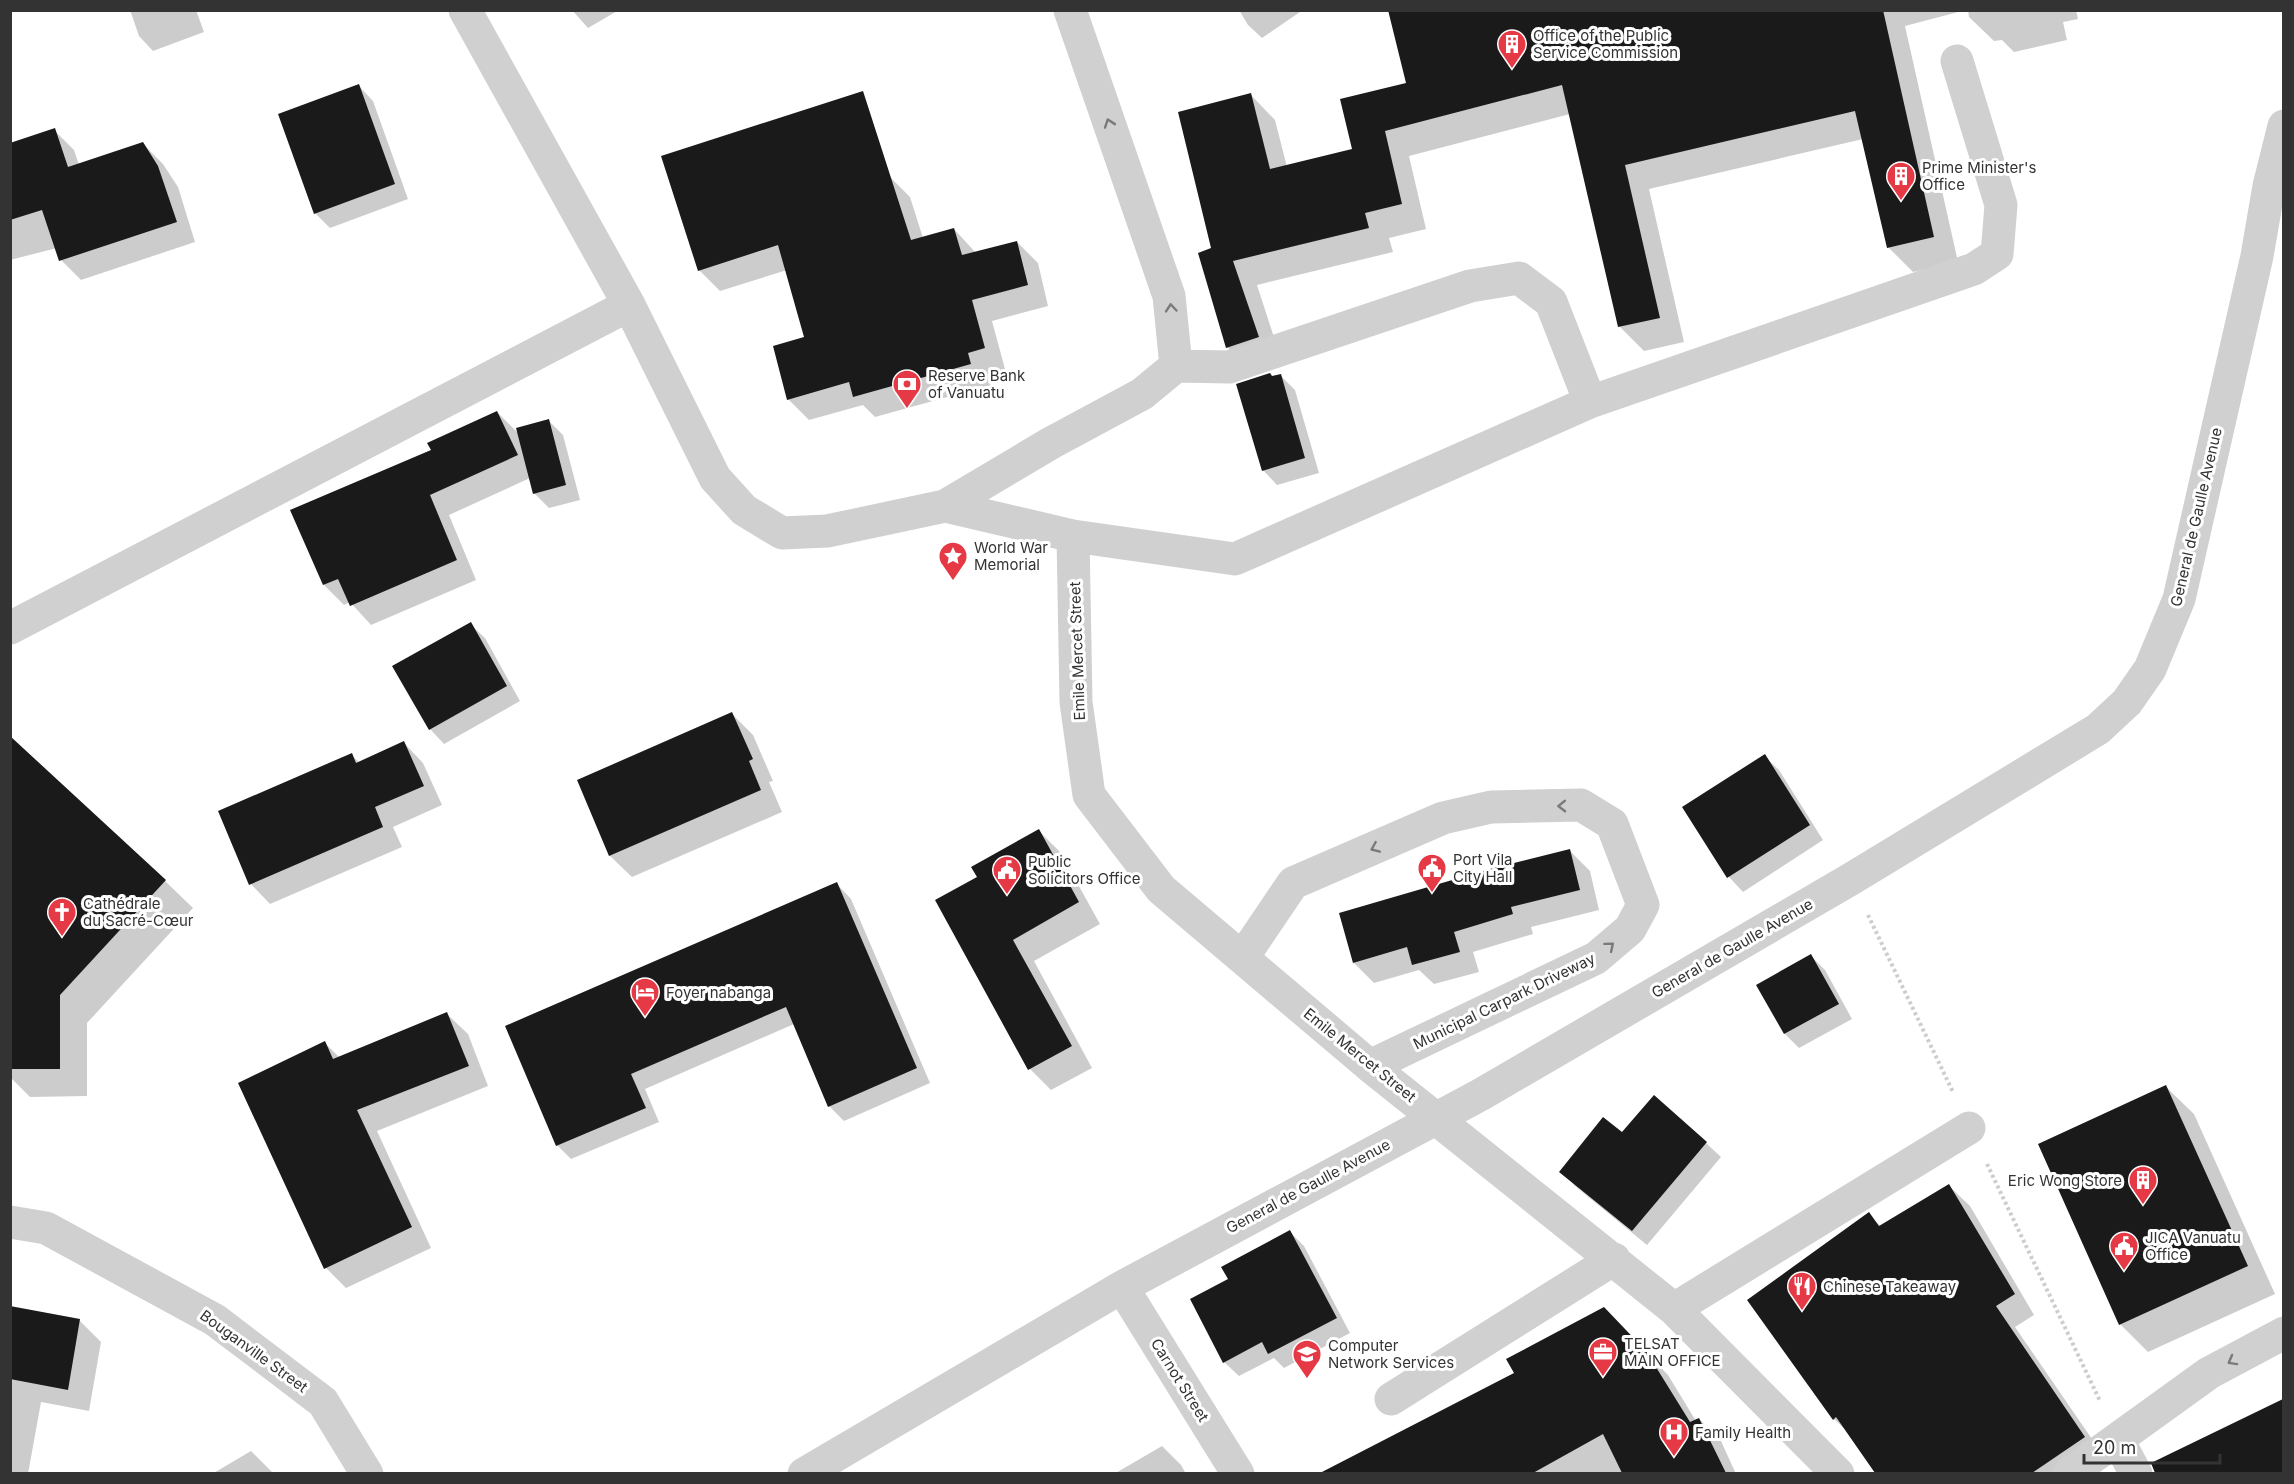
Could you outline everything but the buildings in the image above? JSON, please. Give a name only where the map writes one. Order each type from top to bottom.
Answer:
[{"type":"street","points":[[465,10],[629,304],[715,478],[744,510],[782,533],[827,531],[945,506],[1051,443],[1142,394],[1176,366],[1229,367],[1470,285],[1519,278],[1551,302],[1590,402]]},
{"type":"street","points":[[1070,10],[1169,296],[1176,366]]},
{"type":"street","points":[[945,506],[1073,537],[1235,559],[1590,402],[1974,269],[1997,254],[2001,205],[1957,61]]},
{"type":"street","name":"General de Gaulle Avenue","points":[[815,1471],[1122,1287],[1480,1095],[1861,873],[2098,729],[2127,702],[2150,669],[2179,599],[2257,256],[2269,186],[2283,126]]},
{"type":"street","points":[[10,628],[629,304]]},
{"type":"street","name":"Emile Mercet Street","points":[[1073,537],[1076,702],[1089,795],[1161,889],[1370,1066],[1674,1309],[1838,1473]]},
{"type":"street","name":"Municipal Carpark Driveway","points":[[1243,957],[1293,883],[1443,818],[1491,807],[1581,805],[1612,824],[1642,905],[1630,929],[1596,958],[1370,1066]]},
{"type":"street","points":[[1674,1309],[1970,1128]]},
{"type":"street","name":"Bouganville Street","points":[[10,1222],[46,1228],[215,1320],[323,1402],[367,1473]]},
{"type":"street","points":[[1391,1399],[1614,1260]]},
{"type":"street","name":"Carnot Street","points":[[1122,1287],[1238,1473]]},
{"type":"street","points":[[2069,1473],[2209,1373],[2283,1333]]},
{"type":"street","points":[[2118,1440],[2136,1473]]},
{"type":"place","name":"Office of the Public Service Commission","points":[[1512,70]]},
{"type":"place","name":"Prime Minister's Office","points":[[1901,202]]},
{"type":"place","name":"Reserve Bank of Vanuatu","points":[[907,410]]},
{"type":"place","name":"World War Memorial","points":[[953,582]]},
{"type":"place","name":"Port Vila City Hall","points":[[1432,894]]},
{"type":"place","name":"Public Solicitors Office","points":[[1007,896]]},
{"type":"place","name":"Cathédrale du Sacré-Cœur","points":[[62,938]]},
{"type":"place","name":"Foyer nabanga","points":[[645,1018]]},
{"type":"place","name":"Eric Wong Store","points":[[2143,1206]]},
{"type":"place","name":"JICA Vanuatu Office","points":[[2124,1272]]},
{"type":"place","name":"Chinese Takeaway","points":[[1802,1312]]},
{"type":"place","name":"TELSAT MAIN OFFICE","points":[[1603,1378]]},
{"type":"place","name":"Computer Network Services","points":[[1307,1380]]},
{"type":"place","name":"Family Health","points":[[1674,1458]]}]
